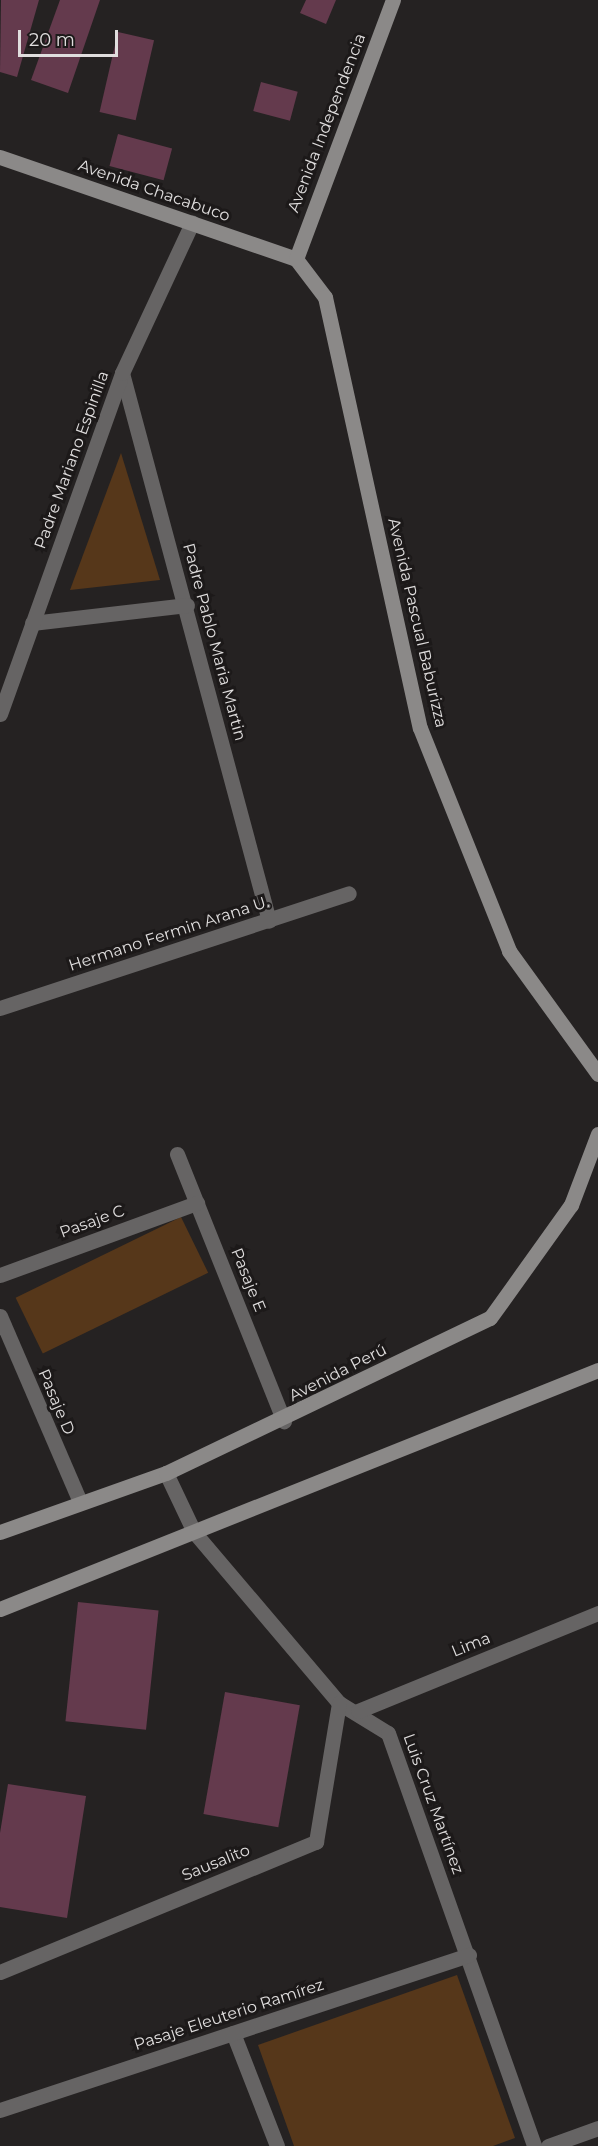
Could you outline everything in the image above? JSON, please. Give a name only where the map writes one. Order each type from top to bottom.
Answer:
[{"type":"main road","name":"Avenida Independencia","points":[[296,260],[393,0]]},
{"type":"main road","name":"Avenida Chacabuco","points":[[0,157],[296,260]]},
{"type":"main road","name":"Avenida Pascual Baburizza","points":[[296,260],[325,297],[420,728],[509,951],[598,1074]]},
{"type":"main road","name":"Avenida Perú","points":[[0,1532],[166,1473],[284,1421],[490,1318],[571,1205],[598,1134]]},
{"type":"main road","points":[[0,1609],[598,1370]]},
{"type":"street","name":"Padre Mariano Espinilla","points":[[0,714],[122,373],[192,223]]},
{"type":"street","name":"Padre Pablo Maria Martin","points":[[122,373],[187,605],[269,921]]},
{"type":"street","points":[[32,622],[187,605]]},
{"type":"street","name":"Hermano Fermin Arana U.","points":[[0,1008],[349,893]]},
{"type":"street","name":"Pasaje E","points":[[177,1154],[284,1421]]},
{"type":"street","name":"Pasaje C","points":[[0,1275],[197,1203]]},
{"type":"street","name":"Pasaje D","points":[[0,1316],[80,1502]]},
{"type":"street","name":"Luis Cruz Martínez","points":[[166,1473],[194,1532],[339,1703],[358,1711],[388,1733],[534,2146]]},
{"type":"street","name":"Lima","points":[[358,1711],[598,1613]]},
{"type":"street","name":"Sausalito","points":[[0,1972],[316,1842],[339,1703]]},
{"type":"street","name":"Pasaje Eleuterio Ramírez","points":[[0,2110],[468,1955]]},
{"type":"street","points":[[233,2033],[277,2146]]},
{"type":"street","points":[[549,2146],[598,2128]]},
{"type":"shaded area","points":[[121,453],[160,580],[70,590]]},
{"type":"shaded area","points":[[181,1217],[208,1273],[43,1353],[16,1298]]},
{"type":"shaded area","points":[[457,1975],[515,2138],[493,2146],[294,2146],[258,2045]]},
{"type":"building","points":[[1,0],[39,0],[17,77],[0,72]]},
{"type":"building","points":[[60,0],[100,0],[68,93],[31,80]]},
{"type":"building","points":[[306,0],[336,0],[326,24],[300,13]]},
{"type":"building","points":[[118,32],[154,40],[136,120],[100,112]]},
{"type":"building","points":[[261,82],[298,92],[290,121],[253,111]]},
{"type":"building","points":[[118,134],[172,148],[164,180],[109,166]]},
{"type":"building","points":[[78,1602],[159,1610],[146,1730],[65,1721]]},
{"type":"building","points":[[225,1692],[300,1705],[278,1827],[203,1814]]},
{"type":"building","points":[[8,1784],[86,1796],[67,1918],[0,1907],[0,1833]]}]
